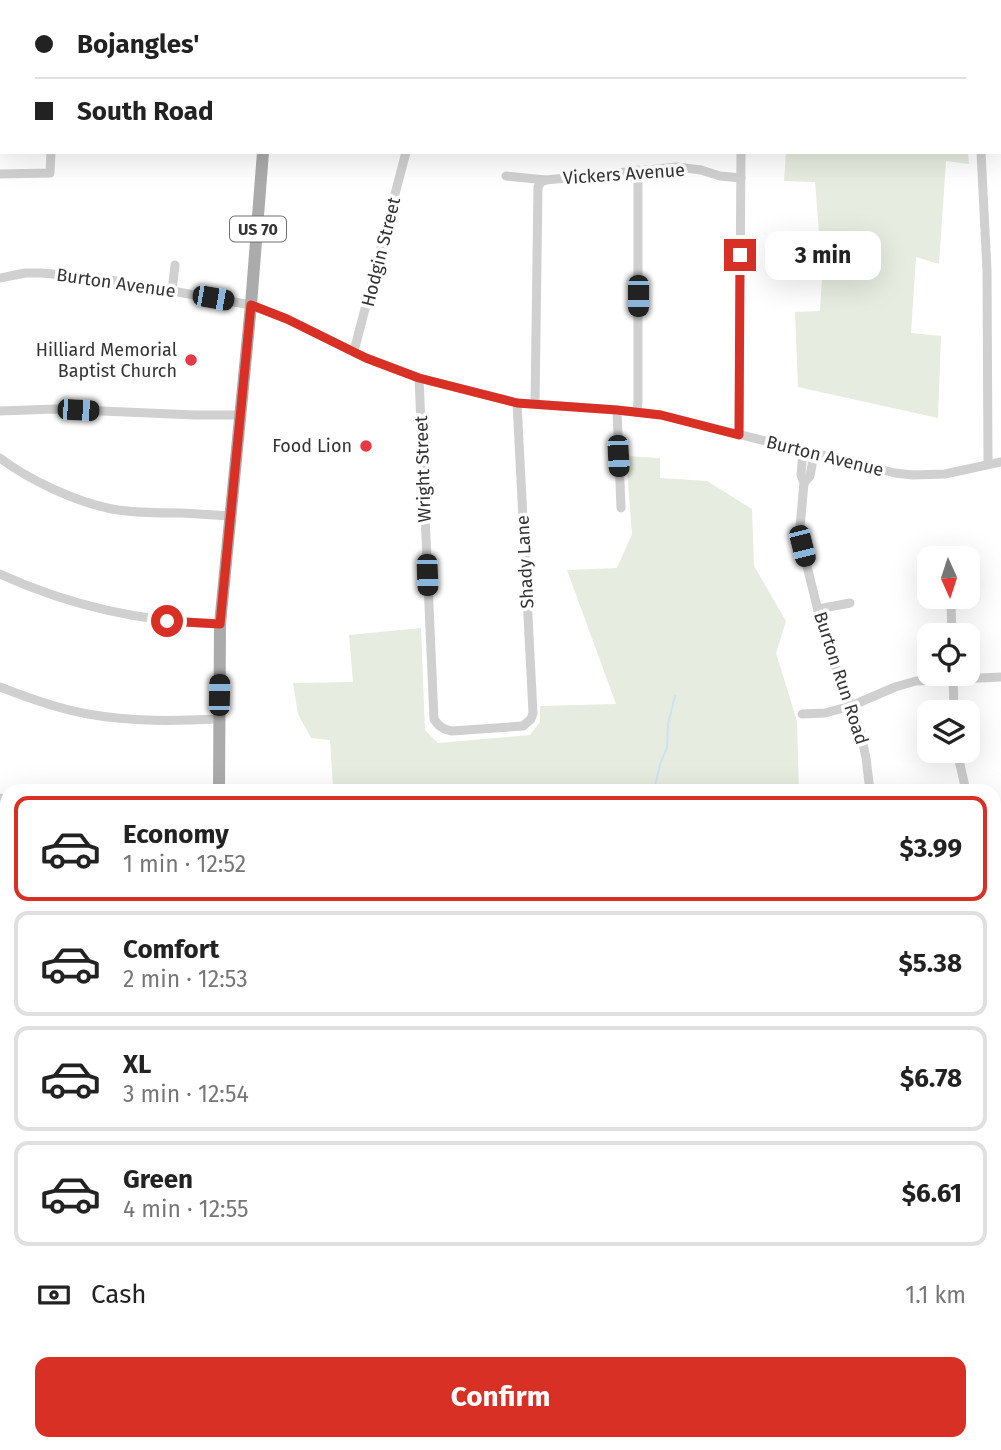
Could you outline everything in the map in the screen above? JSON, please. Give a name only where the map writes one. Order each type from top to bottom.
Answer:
[{"type":"main road","name":"US 70","points":[[219,784],[220,624],[263,154]]},
{"type":"street","points":[[0,174],[50,173],[51,154]]},
{"type":"street","name":"Hodgin Street","points":[[354,351],[405,154]]},
{"type":"street","points":[[739,435],[741,154]]},
{"type":"street","points":[[981,154],[987,270],[988,464]]},
{"type":"street","name":"Vickers Avenue","points":[[506,176],[545,180],[677,167],[741,178]]},
{"type":"street","points":[[637,412],[638,170]]},
{"type":"street","points":[[535,404],[538,187],[545,180]]},
{"type":"street","points":[[172,291],[175,265]]},
{"type":"street","name":"Burton Avenue","points":[[0,278],[40,273],[99,278],[251,305],[419,378],[517,403],[661,415],[890,472],[913,475],[954,473],[1001,462]]},
{"type":"street","name":"Wright Street","points":[[419,378],[434,719],[438,726],[452,731],[523,726],[531,719]]},
{"type":"street","name":"Shady Lane","points":[[517,403],[533,713],[531,719]]},
{"type":"street","points":[[0,411],[55,409],[240,415]]},
{"type":"street","points":[[617,410],[621,508]]},
{"type":"street","name":"Burton Run Road","points":[[803,451],[801,475],[804,483],[800,527],[802,546],[825,639],[860,730],[869,784]]},
{"type":"street","name":"Burton Run Road","points":[[804,483],[810,476],[814,454]]},
{"type":"street","points":[[0,458],[67,494],[113,509],[230,516]]},
{"type":"street","points":[[0,574],[92,608],[167,621],[220,624]]},
{"type":"street","points":[[818,609],[850,603]]},
{"type":"street","points":[[980,677],[1001,677]]},
{"type":"street","points":[[802,714],[825,713],[851,706],[917,681]]},
{"type":"street","points":[[0,687],[34,701],[85,714],[167,721],[219,719]]},
{"type":"street","points":[[960,763],[964,784]]},
{"type":"shaded area","points":[[786,154],[968,154],[969,164],[946,161],[939,264],[916,257],[911,333],[941,336],[938,418],[798,387],[795,312],[820,311],[822,278],[798,279],[797,245],[820,244],[815,182],[784,181]]},
{"type":"shaded area","points":[[626,456],[660,458],[660,478],[707,481],[752,509],[754,566],[786,621],[776,653],[797,721],[799,784],[333,784],[330,740],[311,738],[298,714],[293,683],[353,682],[349,635],[421,628],[425,730],[438,743],[530,735],[540,722],[540,706],[616,704],[567,570],[617,568],[632,534]]},
{"type":"waterway","points":[[105,0],[110,0]]},
{"type":"waterway","points":[[656,784],[667,748],[668,724],[675,696]]},
{"type":"place","name":"Hilliard Memorial Baptist Church","points":[[191,360]]},
{"type":"place","name":"Food Lion","points":[[366,446]]},
{"type":"route","points":[[167,621],[220,624],[251,305],[287,319],[366,358],[419,378],[517,403],[661,415],[739,435],[740,255]]}]
